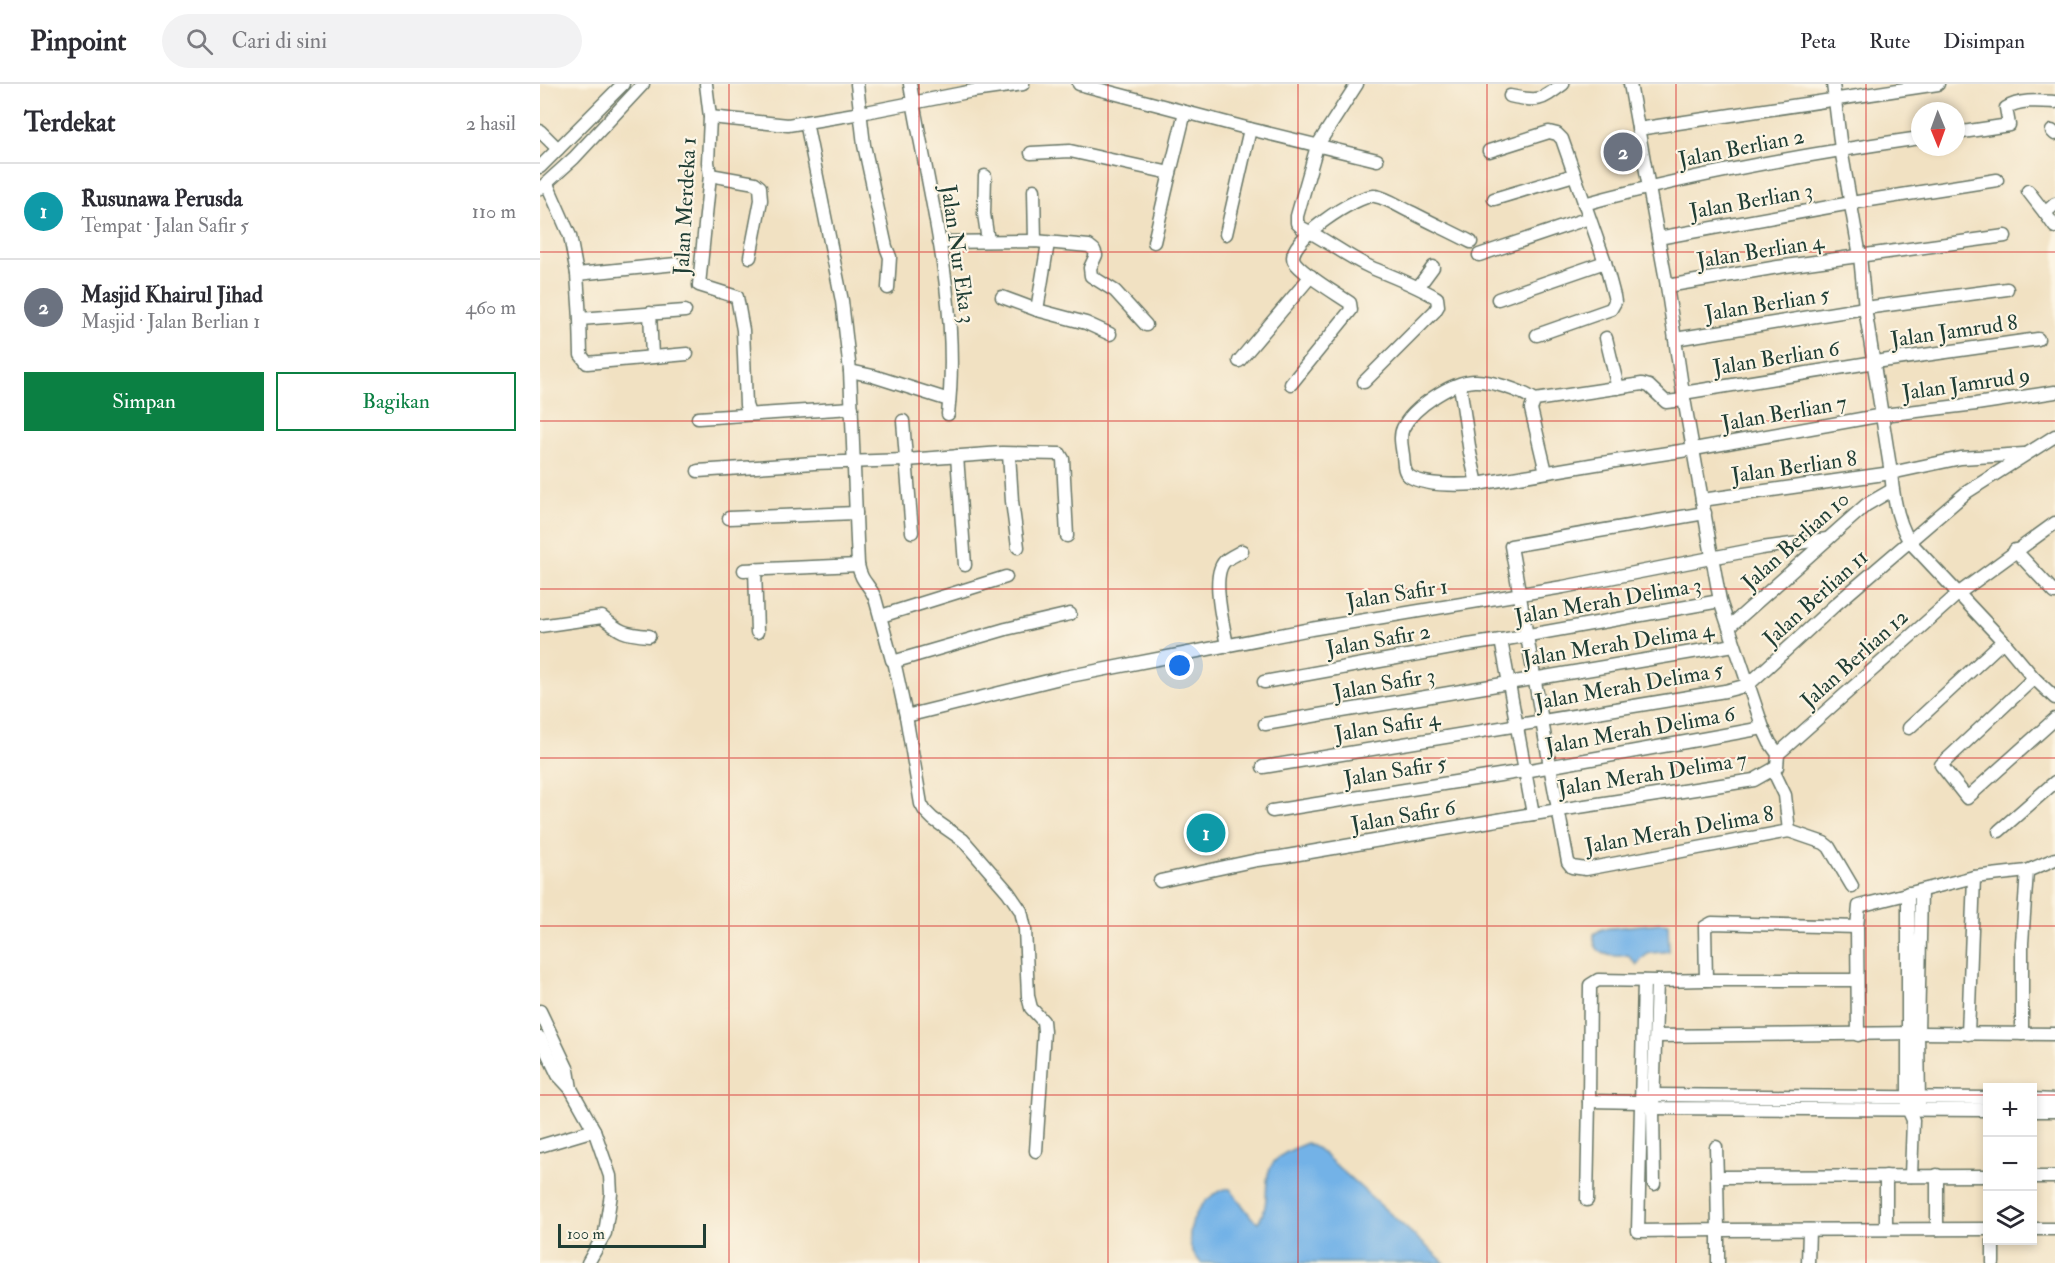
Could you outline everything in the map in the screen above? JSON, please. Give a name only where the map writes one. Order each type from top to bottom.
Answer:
[{"type":"street","points":[[540,167],[623,84]]},
{"type":"street","points":[[643,84],[574,158],[544,186],[570,236],[577,274],[581,355],[587,363],[687,354]]},
{"type":"street","name":"Jalan Merdeka 1","points":[[706,84],[710,117],[708,162],[710,175],[699,285],[736,297],[743,330],[746,405],[749,414]]},
{"type":"street","points":[[857,84],[864,145],[890,257],[888,288]]},
{"type":"street","name":"Jalan Nur Eka 3","points":[[910,84],[948,296],[950,362],[948,414]]},
{"type":"street","points":[[710,117],[789,125],[1023,84]]},
{"type":"street","points":[[1079,84],[1120,89],[1185,112],[1377,160]]},
{"type":"street","points":[[1357,84],[1317,146],[1297,223],[1371,267],[1419,286],[1437,298],[1438,306],[1364,382]]},
{"type":"street","points":[[1630,84],[1667,286],[1719,601],[1763,728],[1778,754],[1775,768]]},
{"type":"street","points":[[1833,84],[1841,149],[1860,256],[1865,308],[1892,473],[1892,490],[1903,532],[2034,678],[2055,698]]},
{"type":"street","points":[[1638,129],[1938,84]]},
{"type":"street","points":[[1510,96],[1539,100],[1560,85]]},
{"type":"street","points":[[1965,132],[2009,124],[2006,108],[2010,106],[2033,101],[2055,102]]},
{"type":"street","points":[[1154,242],[1185,112]]},
{"type":"street","points":[[806,122],[842,301],[850,372],[858,565],[861,578],[871,588],[894,661],[921,804],[925,811],[963,840],[1008,892],[1024,920],[1028,996],[1031,1008],[1043,1021],[1044,1031],[1036,1151]]},
{"type":"street","points":[[1227,234],[1250,129]]},
{"type":"street","points":[[540,132],[558,149]]},
{"type":"street","points":[[1489,151],[1549,132],[1557,134],[1562,139],[1605,262],[1614,296],[1615,302],[1611,309],[1537,335]]},
{"type":"street","name":"Jalan Berlian 2","points":[[1584,204],[1649,186],[1841,149],[1911,139]]},
{"type":"street","points":[[1031,153],[1070,151],[1170,173]]},
{"type":"street","points":[[710,175],[755,183],[760,187],[761,200],[750,257]]},
{"type":"street","points":[[1494,200],[1574,175]]},
{"type":"street","points":[[985,176],[984,214],[988,241]]},
{"type":"street","name":"Jalan Berlian 3","points":[[1658,238],[1851,202],[1997,180]]},
{"type":"street","points":[[1034,189],[1035,241]]},
{"type":"street","points":[[2028,191],[2055,227]]},
{"type":"street","points":[[1291,384],[1351,310],[1350,303],[1295,262],[1293,255],[1309,231],[1362,198],[1375,196],[1434,222],[1471,242]]},
{"type":"street","points":[[2045,213],[2055,204]]},
{"type":"street","points":[[1479,255],[1589,218]]},
{"type":"street","name":"Jalan Berlian 4","points":[[1667,286],[1778,267],[2005,236]]},
{"type":"street","points":[[939,242],[1035,241],[1082,245],[1094,250],[1096,255],[1090,268],[1091,276],[1115,291],[1146,325]]},
{"type":"street","points":[[1037,310],[1048,243]]},
{"type":"street","points":[[1498,299],[1605,262]]},
{"type":"street","points":[[577,274],[676,264]]},
{"type":"street","points":[[1419,286],[1433,267]]},
{"type":"street","points":[[1239,361],[1311,276]]},
{"type":"street","name":"Jalan Berlian 5","points":[[1675,339],[1865,308],[2007,289]]},
{"type":"street","points":[[1002,297],[1037,310],[1086,323],[1110,334]]},
{"type":"street","points":[[580,319],[685,311]]},
{"type":"street","points":[[650,313],[652,356]]},
{"type":"street","points":[[1606,338],[1618,388]]},
{"type":"street","name":"Jalan Jamrud 8","points":[[1875,362],[2038,339]]},
{"type":"street","name":"Jalan Berlian 6","points":[[1684,397],[1875,362]]},
{"type":"street","points":[[850,372],[873,376],[949,400]]},
{"type":"street","points":[[1477,484],[1460,385],[1482,381],[1524,394],[1535,400],[1642,384],[1649,386],[1666,402],[1684,397]]},
{"type":"street","name":"Jalan Berlian 7","points":[[1460,385],[1444,391],[1422,406],[1403,428],[1401,443],[1404,471],[1407,475],[1420,480],[1462,485],[1477,484],[1694,449],[1882,415]]},
{"type":"street","name":"Jalan Jamrud 9","points":[[1882,415],[2055,392]]},
{"type":"street","points":[[1535,400],[1531,409],[1546,472]]},
{"type":"street","points":[[698,418],[749,414],[772,415],[852,408]]},
{"type":"street","points":[[903,421],[912,531]]},
{"type":"street","name":"Jalan Berlian 11","points":[[1748,685],[1835,605],[1967,492],[2055,436]]},
{"type":"street","points":[[1009,454],[1018,547]]},
{"type":"street","points":[[698,471],[957,456],[1060,454],[1062,456],[1067,536]]},
{"type":"street","name":"Jalan Berlian 8","points":[[1702,500],[1892,473],[1961,458],[2025,454]]},
{"type":"street","points":[[957,456],[965,565]]},
{"type":"street","name":"Jalan Berlian 10","points":[[1729,627],[1875,498],[1892,490]]},
{"type":"street","points":[[729,518],[856,513]]},
{"type":"street","name":"Jalan Merah Delima 8","points":[[1705,513],[1511,546],[1569,862],[1572,867],[1586,869],[1789,831],[1785,795],[1775,768]]},
{"type":"street","name":"Jalan Berlian 12","points":[[1778,754],[1959,593],[2055,523]]},
{"type":"street","name":"Jalan Safir 1","points":[[906,716],[1060,678],[1311,629],[1519,594],[1762,548],[1827,539]]},
{"type":"street","points":[[2015,550],[2055,593]]},
{"type":"street","points":[[1227,646],[1218,574],[1224,562],[1242,551]]},
{"type":"street","points":[[757,632],[749,569],[858,565]]},
{"type":"street","points":[[881,616],[1006,577]]},
{"type":"street","name":"Jalan Merah Delima 3","points":[[1533,814],[1501,640],[1719,601]]},
{"type":"street","points":[[894,661],[1006,628],[1071,614]]},
{"type":"street","points":[[540,626],[602,617],[622,632],[649,636]]},
{"type":"street","name":"Jalan Safir 2","points":[[1264,682],[1501,640]]},
{"type":"street","points":[[1909,728],[2003,641]]},
{"type":"street","name":"Jalan Merah Delima 4","points":[[1510,682],[1734,645]]},
{"type":"street","points":[[2034,678],[1941,765],[1967,798],[2055,719]]},
{"type":"street","name":"Jalan Safir 3","points":[[1265,724],[1510,682]]},
{"type":"street","name":"Jalan Merah Delima 5","points":[[1518,725],[1725,691],[1748,685]]},
{"type":"street","name":"Jalan Safir 4","points":[[1263,767],[1518,725]]},
{"type":"street","name":"Jalan Merah Delima 6","points":[[1525,771],[1763,728]]},
{"type":"street","name":"Jalan Merah Delima 7","points":[[1533,814],[1754,780],[1775,768]]},
{"type":"street","name":"Jalan Safir 5","points":[[1272,811],[1525,771]]},
{"type":"street","points":[[1999,831],[2055,782]]},
{"type":"street","name":"Jalan Safir 6","points":[[1160,881],[1257,860],[1533,814]]},
{"type":"street","points":[[1789,831],[1830,847],[1852,886]]},
{"type":"street","points":[[1858,1035],[1858,906],[1974,877],[2027,871],[2055,859]]},
{"type":"street","points":[[2022,1034],[2022,943],[2027,871]]},
{"type":"street","points":[[1968,1034],[1974,877]]},
{"type":"street","points":[[1913,1033],[1922,891]]},
{"type":"street","points":[[1908,893],[1913,1033],[1911,1176]]},
{"type":"street","points":[[1706,980],[1705,927],[1712,923],[1857,927]]},
{"type":"street","points":[[1587,1200],[1590,985],[1598,980],[1857,980]]},
{"type":"street","points":[[1650,981],[1656,1036],[1647,1102],[1654,1184]]},
{"type":"street","points":[[1650,981],[1647,1102],[1638,1231],[1983,1229]]},
{"type":"street","points":[[540,1011],[568,1070],[571,1089]]},
{"type":"street","points":[[1656,1036],[2055,1034]]},
{"type":"street","points":[[540,1038],[558,1075],[571,1089],[594,1130],[610,1176],[611,1194],[605,1233],[588,1263]]},
{"type":"street","points":[[1913,1106],[1983,1099]]},
{"type":"street","points":[[2037,1099],[2055,1100]]},
{"type":"street","points":[[1589,1101],[1913,1106],[1983,1110]]},
{"type":"street","points":[[2037,1111],[2055,1111]]},
{"type":"street","points":[[540,1146],[594,1130]]},
{"type":"street","points":[[1716,1147],[1718,1263]]},
{"type":"street","points":[[1937,1175],[1937,1229]]},
{"type":"street","points":[[1886,1176],[1886,1229]]},
{"type":"street","points":[[1717,1177],[1983,1176]]},
{"type":"street","points":[[2037,1177],[2055,1177]]},
{"type":"street","points":[[2037,1229],[2055,1229]]},
{"type":"street","points":[[1808,1263],[1809,1230]]},
{"type":"street","points":[[1993,1245],[1993,1263]]},
{"type":"water","points":[[1668,924],[1669,951],[1651,953],[1637,965],[1628,955],[1604,954],[1599,951],[1594,941],[1594,934],[1602,929]]},
{"type":"water","points":[[1307,1143],[1318,1149],[1445,1263],[1201,1263],[1192,1251],[1190,1235],[1197,1212],[1207,1200],[1223,1189],[1230,1189],[1252,1218],[1258,1222],[1265,1206],[1267,1180],[1272,1165],[1285,1153]]},
{"type":"place","name":"Masjid Khairul Jihad","points":[[1623,152]]},
{"type":"place","name":"Rusunawa Perusda","points":[[1206,833]]}]
